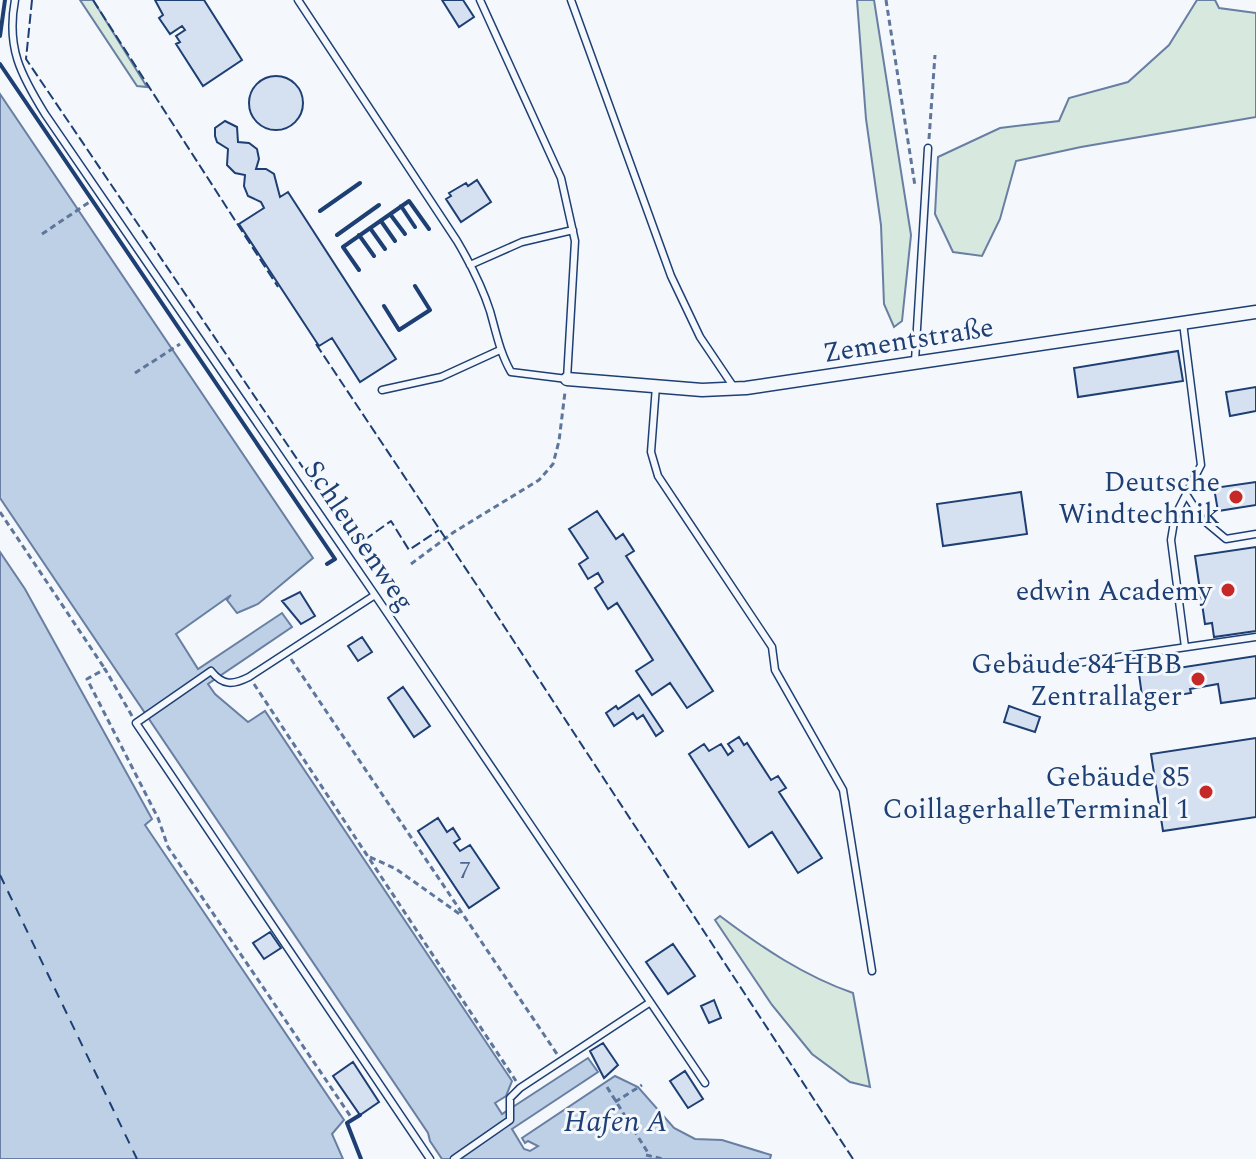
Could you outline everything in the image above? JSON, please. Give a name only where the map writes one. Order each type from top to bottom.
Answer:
[{"type":"street","name":"Zementstraße","points":[[567,379],[702,390],[735,389],[1256,312]]},
{"type":"lane","name":"Schleusenweg","points":[[15,0],[12,38],[21,76],[705,1083]]},
{"type":"lane","points":[[298,0],[470,265],[511,372],[567,379],[575,241],[573,230],[561,178],[480,0]]},
{"type":"lane","points":[[571,0],[671,276],[700,337],[735,389]]},
{"type":"lane","points":[[915,361],[928,148]]},
{"type":"lane","points":[[470,265],[522,242],[573,230]]},
{"type":"lane","points":[[1183,323],[1201,465],[1175,516],[1171,540],[1185,647]]},
{"type":"lane","points":[[382,390],[441,377],[500,350]]},
{"type":"lane","points":[[656,386],[651,452],[658,476],[772,647],[775,670],[843,790],[872,971]]},
{"type":"lane","points":[[1186,494],[1202,519],[1226,539],[1256,534]]},
{"type":"lane","points":[[375,595],[249,677],[235,684],[225,683],[211,671],[136,723],[430,1159]]},
{"type":"lane","points":[[1036,669],[1256,637]]},
{"type":"lane","points":[[454,1159],[510,1120],[510,1098],[520,1088],[649,1003]]},
{"type":"path","points":[[886,0],[916,196]]},
{"type":"path","points":[[928,148],[933,114],[935,55]]},
{"type":"path","points":[[42,234],[91,201]]},
{"type":"path","points":[[135,373],[180,344]]},
{"type":"path","points":[[411,564],[454,532],[539,480],[553,464],[567,379]]},
{"type":"path","points":[[0,512],[105,669],[136,723]]},
{"type":"path","points":[[287,653],[562,1060]]},
{"type":"path","points":[[105,669],[87,679],[158,818],[168,847],[351,1117]]},
{"type":"path","points":[[249,677],[520,1088]]},
{"type":"path","points":[[369,856],[396,869],[464,917]]},
{"type":"path","points":[[615,1102],[642,1085]]},
{"type":"path","points":[[607,1087],[648,1155],[663,1159]]},
{"type":"shaded area","points":[[80,0],[93,0],[147,87],[137,86]]},
{"type":"shaded area","points":[[857,0],[874,0],[911,235],[902,321],[894,327],[884,304],[881,225],[866,119]]},
{"type":"shaded area","points":[[1197,0],[1215,0],[1219,8],[1256,13],[1256,117],[1016,161],[1000,219],[982,256],[953,252],[935,214],[938,157],[1000,128],[1059,121],[1069,98],[1128,82],[1169,45]]},
{"type":"shaded area","points":[[720,916],[784,960],[853,993],[870,1087],[850,1082],[812,1054],[772,1005],[715,920]]},
{"type":"water","name":"Hafen A","points":[[0,94],[313,558],[258,604],[237,613],[227,600],[231,595],[176,634],[198,669],[282,613],[292,627],[208,684],[215,694],[248,722],[265,711],[512,1081],[506,1096],[495,1103],[502,1114],[588,1058],[598,1072],[512,1129],[524,1149],[530,1151],[538,1146],[528,1141],[525,1143],[522,1138],[615,1076],[638,1087],[674,1128],[695,1139],[722,1140],[771,1155],[770,1159],[442,1159],[428,1133],[0,498]]},
{"type":"water","points":[[0,552],[25,589],[152,819],[145,825],[344,1120],[332,1134],[343,1159],[0,1159]]},
{"type":"building","points":[[155,0],[204,0],[242,60],[203,86],[176,44],[180,42],[176,36],[185,30],[182,26],[170,34],[159,18],[163,15]]},
{"type":"building","points":[[442,0],[463,0],[474,17],[459,27]]},
{"type":"building","points":[[276,76],[295,84],[303,103],[295,122],[276,130],[257,122],[249,103],[257,84]]},
{"type":"building","points":[[225,121],[237,127],[238,142],[249,143],[257,149],[259,159],[256,169],[266,169],[274,174],[280,197],[288,192],[396,359],[360,382],[332,338],[319,346],[239,224],[264,208],[261,202],[248,196],[244,186],[245,175],[235,173],[227,165],[228,149],[217,142],[215,136],[215,128]]},
{"type":"building","points":[[477,180],[491,202],[461,222],[446,199],[451,196],[449,193]]},
{"type":"building","points":[[1178,351],[1183,381],[1078,397],[1074,368]]},
{"type":"building","points":[[1256,387],[1256,411],[1230,416],[1226,392]]},
{"type":"building","name":"Deutsche Windtechnik","points":[[1256,482],[1256,505],[1218,511],[1214,488]]},
{"type":"building","points":[[1021,492],[1027,534],[943,546],[937,504]]},
{"type":"building","points":[[597,511],[616,539],[623,534],[634,551],[626,556],[713,691],[687,708],[670,683],[652,695],[636,671],[653,660],[617,603],[608,609],[595,588],[603,582],[598,573],[588,579],[579,564],[588,558],[569,529]]},
{"type":"building","name":"edwin Academy","points":[[1256,547],[1256,631],[1214,637],[1212,623],[1205,624],[1195,556]]},
{"type":"building","points":[[300,592],[315,616],[301,624],[282,601]]},
{"type":"building","points":[[362,637],[372,652],[358,661],[348,646]]},
{"type":"building","name":"Gebäude 84 HBB Zentrallager","points":[[1256,656],[1256,698],[1221,703],[1218,684],[1190,689],[1191,693],[1148,700],[1148,695],[1142,696],[1139,674]]},
{"type":"building","points":[[403,687],[430,726],[414,737],[388,698]]},
{"type":"building","points":[[639,695],[663,731],[656,736],[643,715],[637,719],[633,713],[614,726],[606,713]]},
{"type":"building","points":[[1009,706],[1040,717],[1035,732],[1004,722]]},
{"type":"building","points":[[739,737],[744,745],[747,743],[771,780],[778,776],[786,788],[779,792],[822,858],[798,873],[772,832],[749,847],[689,754],[704,744],[709,751],[721,744],[728,755],[733,751],[728,744]]},
{"type":"building","name":"Gebäude 85 CoillagerhalleTerminal 1","points":[[1256,738],[1256,817],[1163,831],[1151,754]]},
{"type":"building","points":[[438,818],[447,832],[453,828],[460,839],[454,843],[460,851],[470,845],[499,888],[469,908],[418,831]]},
{"type":"building","points":[[270,932],[281,948],[264,959],[253,943]]},
{"type":"building","points":[[673,944],[695,976],[668,994],[646,962]]},
{"type":"building","points":[[714,1000],[721,1018],[709,1023],[701,1006]]},
{"type":"building","points":[[603,1043],[618,1065],[604,1078],[590,1051]]},
{"type":"building","points":[[353,1062],[379,1102],[360,1115],[333,1076]]},
{"type":"building","points":[[685,1071],[703,1099],[688,1108],[670,1081]]},
{"type":"ferry route","points":[[0,875],[137,1159]]},
{"type":"fence","points":[[32,0],[26,59],[356,546],[391,521],[409,550],[439,530]]},
{"type":"fence","points":[[93,0],[278,287]]},
{"type":"fence","points":[[316,344],[853,1159]]},
{"type":"wall","points":[[0,36],[5,0]]},
{"type":"wall","points":[[0,64],[335,559],[327,564]]},
{"type":"wall","points":[[320,211],[360,183]]},
{"type":"wall","points":[[359,270],[343,247],[409,201],[429,229]]},
{"type":"wall","points":[[337,235],[379,205]]},
{"type":"wall","points":[[401,206],[415,227]]},
{"type":"wall","points":[[390,214],[405,234]]},
{"type":"wall","points":[[381,221],[395,241]]},
{"type":"wall","points":[[370,228],[385,249]]},
{"type":"wall","points":[[359,235],[374,256]]},
{"type":"wall","points":[[384,306],[399,330],[430,310],[415,286]]},
{"type":"wall","points":[[360,1115],[347,1123],[361,1159]]},
{"type":"place","name":"Deutsche Windtechnik","points":[[1236,497]]},
{"type":"place","name":"edwin Academy","points":[[1228,590]]},
{"type":"place","name":"Gebäude 84 HBB Zentrallager","points":[[1198,679]]},
{"type":"place","name":"Gebäude 85 CoillagerhalleTerminal 1","points":[[1206,792]]}]
